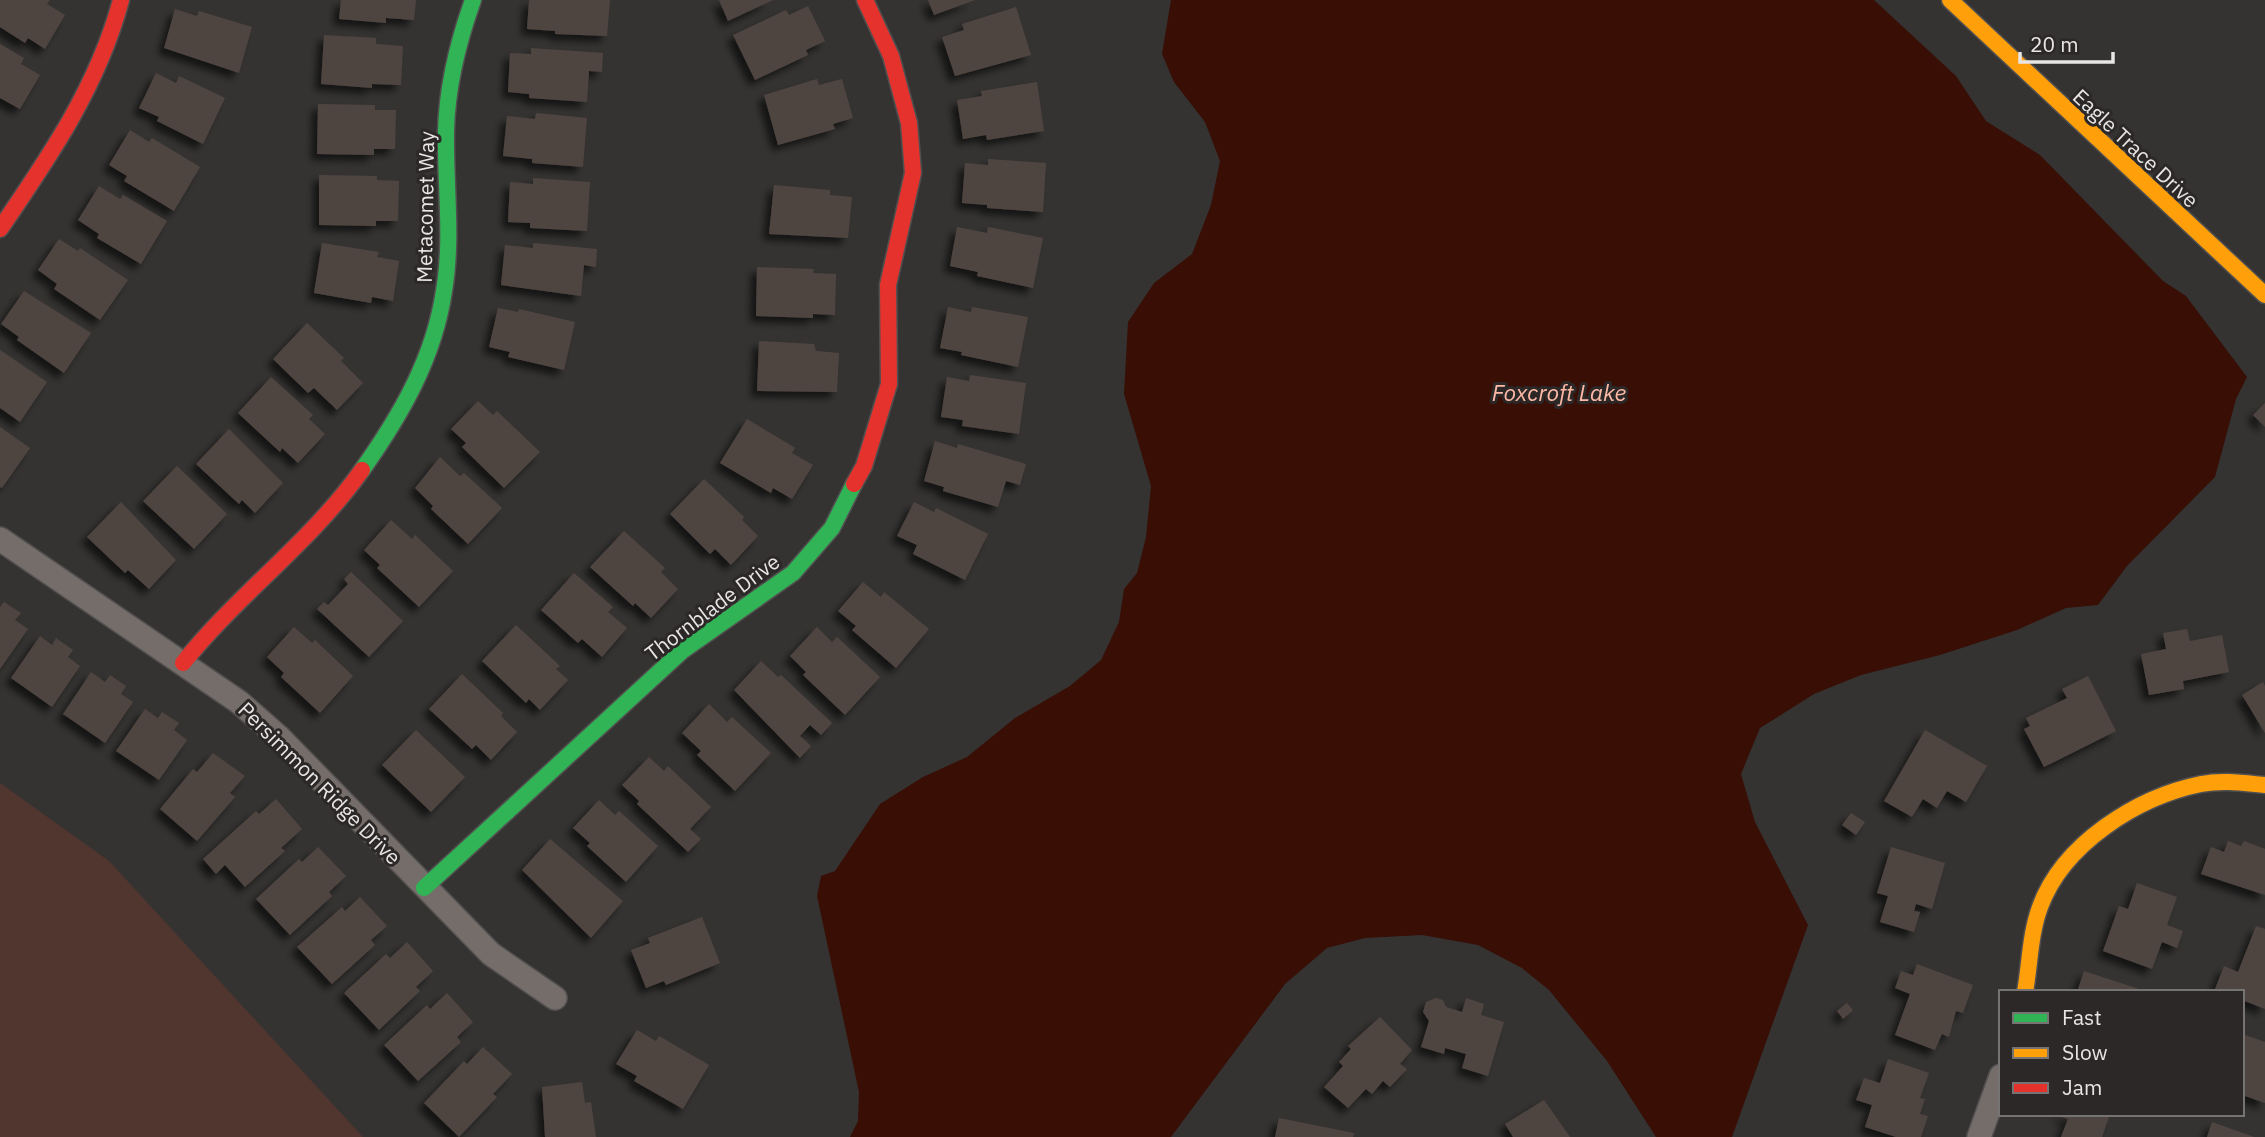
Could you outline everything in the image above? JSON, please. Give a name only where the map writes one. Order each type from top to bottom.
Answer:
[{"type":"street","points":[[0,229],[71,125],[99,71],[121,0]]},
{"type":"street","name":"Metacomet Way","points":[[183,663],[224,613],[279,564],[341,498],[409,395],[432,338],[444,293],[448,236],[446,127],[458,38],[473,0]]},
{"type":"street","name":"Thornblade Drive","points":[[424,888],[682,651],[793,573],[832,528],[864,466],[889,384],[888,285],[913,173],[909,123],[891,56],[865,0]]},
{"type":"street","name":"Eagle Trace Drive","points":[[1950,0],[2265,295]]},
{"type":"street","name":"Persimmon Ridge Drive","points":[[0,539],[239,702],[280,738],[491,954],[555,998]]},
{"type":"street","points":[[2025,990],[2032,943],[2044,898],[2079,848],[2118,818],[2174,791],[2227,781],[2265,785]]},
{"type":"street","points":[[1979,1137],[1999,1082]]},
{"type":"shaded area","points":[[0,783],[109,861],[363,1137],[0,1137]]},
{"type":"water","name":"Foxcroft Lake","points":[[1171,0],[1874,0],[1956,76],[1986,121],[2040,155],[2163,281],[2186,296],[2247,377],[2236,399],[2215,477],[2127,566],[2098,605],[2066,608],[2017,630],[1940,655],[1861,675],[1814,694],[1760,728],[1741,774],[1755,822],[1808,925],[1732,1137],[1656,1137],[1607,1061],[1549,990],[1522,968],[1478,945],[1422,935],[1365,938],[1327,948],[1285,984],[1171,1137],[850,1137],[858,1121],[859,1092],[817,896],[821,876],[835,871],[880,804],[923,777],[967,757],[1015,718],[1070,686],[1101,660],[1119,622],[1124,589],[1137,573],[1146,537],[1151,486],[1124,394],[1128,322],[1154,283],[1192,254],[1211,205],[1220,161],[1205,122],[1174,82],[1162,54]]},
{"type":"building","points":[[0,0],[50,0],[47,4],[65,15],[45,49],[28,38],[25,43],[0,27]]},
{"type":"building","points":[[341,0],[416,0],[414,20],[386,18],[386,23],[339,19]]},
{"type":"building","points":[[529,0],[610,0],[607,36],[555,34],[555,31],[527,29]]},
{"type":"building","points":[[719,0],[773,0],[728,21]]},
{"type":"building","points":[[928,0],[975,0],[934,15]]},
{"type":"building","points":[[808,6],[825,41],[806,50],[808,55],[755,80],[733,35],[786,10],[789,15]]},
{"type":"building","points":[[1016,7],[1031,55],[955,76],[942,37],[964,30],[962,24]]},
{"type":"building","points":[[175,9],[197,16],[199,11],[252,27],[239,73],[164,48]]},
{"type":"building","points":[[324,35],[376,38],[376,44],[403,46],[401,85],[372,84],[372,88],[321,84]]},
{"type":"building","points":[[0,44],[24,58],[21,64],[40,75],[20,109],[0,98]]},
{"type":"building","points":[[531,48],[603,53],[602,72],[589,71],[587,102],[529,98],[529,94],[508,92],[510,53],[531,54]]},
{"type":"building","points":[[156,73],[176,83],[179,76],[225,98],[203,144],[157,121],[159,117],[139,108]]},
{"type":"building","points":[[817,79],[819,85],[842,79],[853,118],[833,124],[835,129],[778,145],[764,95]]},
{"type":"building","points":[[1037,82],[1044,131],[987,140],[986,135],[963,139],[957,100],[982,96],[981,91]]},
{"type":"building","points":[[318,104],[375,105],[375,110],[396,110],[395,149],[374,149],[374,155],[317,154]]},
{"type":"building","points":[[536,113],[587,118],[583,167],[532,163],[532,159],[503,156],[507,116],[535,119]]},
{"type":"building","points":[[130,130],[149,142],[152,138],[200,167],[174,211],[124,181],[127,176],[109,165]]},
{"type":"building","points":[[988,159],[1046,163],[1043,212],[987,208],[987,205],[962,203],[965,163],[988,165]]},
{"type":"building","points":[[319,175],[377,176],[377,180],[399,181],[398,221],[376,221],[376,226],[319,225]]},
{"type":"building","points":[[533,178],[590,182],[587,231],[530,228],[530,223],[508,222],[510,182],[533,184]]},
{"type":"building","points":[[774,185],[830,190],[830,195],[852,197],[848,238],[769,234]]},
{"type":"building","points":[[99,186],[120,199],[123,195],[167,221],[141,264],[97,238],[99,234],[78,220]]},
{"type":"building","points":[[957,227],[987,233],[988,227],[1043,238],[1033,288],[977,276],[978,272],[950,266]]},
{"type":"building","points":[[59,239],[78,251],[80,248],[128,280],[100,320],[54,289],[57,284],[38,270]]},
{"type":"building","points":[[322,243],[379,252],[377,257],[399,261],[393,301],[372,297],[371,303],[314,293]]},
{"type":"building","points":[[533,243],[597,249],[596,267],[584,265],[581,296],[501,285],[505,245],[533,248]]},
{"type":"building","points":[[757,267],[814,269],[813,273],[836,274],[835,315],[813,314],[813,318],[756,316]]},
{"type":"building","points":[[24,291],[91,333],[64,373],[17,340],[19,337],[1,324]]},
{"type":"building","points":[[948,307],[971,312],[972,307],[1028,317],[1018,367],[940,348]]},
{"type":"building","points":[[498,308],[518,312],[519,309],[575,322],[564,370],[508,357],[510,352],[489,347]]},
{"type":"building","points":[[307,323],[344,358],[341,361],[363,383],[337,410],[314,388],[308,393],[273,359]]},
{"type":"building","points":[[759,341],[814,344],[816,351],[839,353],[837,392],[757,391]]},
{"type":"building","points":[[0,350],[47,382],[20,422],[0,408]]},
{"type":"building","points":[[970,375],[1026,383],[1019,434],[962,426],[963,420],[941,417],[947,377],[969,381]]},
{"type":"building","points":[[271,377],[313,415],[309,419],[325,434],[298,463],[282,448],[280,452],[238,413]]},
{"type":"building","points":[[478,401],[493,415],[497,411],[540,452],[504,488],[462,447],[466,443],[451,429]]},
{"type":"building","points":[[2265,403],[2265,427],[2253,415]]},
{"type":"building","points":[[747,419],[795,448],[792,453],[813,465],[792,499],[773,488],[771,493],[720,463]]},
{"type":"building","points":[[0,427],[30,448],[2,488],[0,487]]},
{"type":"building","points":[[229,429],[283,483],[255,513],[242,500],[239,504],[196,464]]},
{"type":"building","points":[[935,441],[957,448],[958,444],[1026,464],[1020,485],[1006,481],[998,507],[943,491],[944,487],[924,481]]},
{"type":"building","points":[[440,457],[460,476],[464,473],[502,508],[468,544],[431,509],[433,506],[415,488]]},
{"type":"building","points":[[177,466],[227,514],[194,549],[143,501]]},
{"type":"building","points":[[704,479],[744,517],[742,520],[758,536],[731,565],[715,549],[710,554],[670,514]]},
{"type":"building","points":[[121,502],[176,560],[149,589],[128,570],[125,573],[87,537]]},
{"type":"building","points":[[914,502],[934,512],[936,508],[988,534],[965,580],[913,554],[917,545],[897,536]]},
{"type":"building","points":[[391,520],[412,539],[415,535],[453,571],[419,607],[377,568],[380,565],[364,550]]},
{"type":"building","points":[[624,531],[665,568],[661,572],[678,589],[651,618],[635,603],[633,606],[590,567]]},
{"type":"building","points":[[351,572],[403,621],[369,657],[317,609],[324,602],[328,605],[348,584],[344,579]]},
{"type":"building","points":[[574,573],[613,607],[608,612],[627,628],[602,657],[582,639],[578,643],[541,610]]},
{"type":"building","points":[[863,582],[881,597],[884,592],[929,629],[896,668],[852,630],[856,626],[838,611]]},
{"type":"building","points":[[4,602],[21,613],[15,620],[28,629],[0,669],[0,607]]},
{"type":"building","points":[[516,625],[560,666],[556,669],[568,680],[540,710],[529,699],[526,703],[482,661]]},
{"type":"building","points":[[294,627],[312,643],[315,640],[353,676],[320,713],[281,677],[284,673],[267,657]]},
{"type":"building","points":[[817,627],[832,642],[837,637],[880,677],[845,715],[803,675],[806,672],[790,656]]},
{"type":"building","points":[[2187,629],[2190,641],[2222,635],[2229,672],[2183,681],[2184,689],[2149,695],[2141,654],[2166,649],[2163,633]]},
{"type":"building","points":[[40,636],[52,645],[56,638],[73,650],[68,657],[80,666],[52,707],[11,678]]},
{"type":"building","points":[[761,661],[778,677],[781,675],[832,723],[821,735],[810,725],[800,736],[811,746],[800,758],[734,690]]},
{"type":"building","points":[[91,672],[105,682],[110,675],[126,686],[121,694],[133,702],[105,743],[63,714]]},
{"type":"building","points":[[462,674],[503,713],[501,716],[517,732],[491,760],[476,745],[472,749],[429,709]]},
{"type":"building","points":[[2088,676],[2116,731],[2044,767],[2024,729],[2030,726],[2026,718],[2067,698],[2062,689]]},
{"type":"building","points":[[2263,682],[2265,686],[2265,733],[2242,695]]},
{"type":"building","points":[[709,704],[727,722],[732,717],[771,753],[735,791],[697,755],[701,751],[682,733]]},
{"type":"building","points":[[145,709],[158,718],[162,712],[179,723],[174,730],[187,740],[159,780],[116,751]]},
{"type":"building","points":[[416,730],[465,777],[431,812],[382,765]]},
{"type":"building","points":[[1925,730],[1987,766],[1966,802],[1947,791],[1937,808],[1923,799],[1912,817],[1884,801]]},
{"type":"building","points":[[213,753],[245,776],[230,793],[235,797],[197,841],[160,809],[193,769],[197,772]]},
{"type":"building","points":[[649,757],[664,771],[668,766],[711,807],[690,829],[701,839],[688,852],[637,804],[639,801],[622,785]]},
{"type":"building","points":[[276,799],[302,829],[281,848],[285,851],[245,887],[225,865],[216,874],[203,859],[256,811],[259,814]]},
{"type":"building","points":[[599,800],[615,815],[619,811],[658,846],[626,882],[587,846],[590,843],[573,828]]},
{"type":"building","points":[[1851,813],[1865,822],[1856,835],[1842,825]]},
{"type":"building","points":[[550,839],[623,901],[591,938],[522,870]]},
{"type":"building","points":[[2228,841],[2241,846],[2244,841],[2265,849],[2265,895],[2201,874],[2211,847],[2224,852]]},
{"type":"building","points":[[318,847],[346,876],[329,892],[332,896],[290,935],[256,899],[299,859],[302,862]]},
{"type":"building","points":[[1891,847],[1945,863],[1932,909],[1916,904],[1914,911],[1920,912],[1914,932],[1880,922],[1888,896],[1877,893]]},
{"type":"building","points":[[2137,883],[2177,897],[2167,925],[2183,931],[2177,948],[2162,942],[2152,969],[2103,951],[2119,906],[2128,909]]},
{"type":"building","points":[[360,897],[387,926],[371,940],[375,945],[332,984],[297,947],[342,907],[345,911]]},
{"type":"building","points":[[702,917],[720,963],[666,985],[664,981],[646,988],[631,950],[650,943],[648,938]]},
{"type":"building","points":[[2256,926],[2265,929],[2265,1009],[2244,1001],[2244,990],[2215,989],[2224,966],[2238,972]]},
{"type":"building","points":[[407,942],[433,971],[416,987],[420,991],[379,1030],[344,993],[386,954],[390,958]]},
{"type":"building","points":[[1917,964],[1973,985],[1963,1013],[1956,1011],[1949,1037],[1942,1034],[1935,1050],[1895,1035],[1910,994],[1895,988],[1901,971],[1913,975]]},
{"type":"building","points":[[2084,971],[2142,990],[2078,990]]},
{"type":"building","points":[[447,993],[473,1022],[457,1037],[461,1042],[418,1081],[384,1045],[427,1005],[430,1009]]},
{"type":"building","points":[[1436,998],[1443,1000],[1446,1007],[1462,1012],[1466,998],[1484,1004],[1481,1015],[1504,1022],[1488,1076],[1462,1068],[1466,1054],[1445,1048],[1444,1054],[1421,1047],[1429,1021],[1423,1012],[1426,1002]]},
{"type":"building","points":[[1847,1003],[1853,1010],[1843,1019],[1837,1011]]},
{"type":"building","points":[[1380,1017],[1412,1050],[1400,1064],[1407,1069],[1390,1087],[1383,1081],[1372,1094],[1366,1089],[1348,1108],[1324,1087],[1343,1066],[1339,1062],[1351,1049],[1348,1046]]},
{"type":"building","points":[[637,1030],[656,1041],[659,1036],[709,1065],[683,1109],[634,1081],[637,1076],[616,1064]]},
{"type":"building","points":[[2244,1035],[2265,1042],[2265,1103],[2244,1096]]},
{"type":"building","points":[[483,1047],[512,1074],[493,1094],[497,1097],[459,1137],[424,1103],[464,1061],[467,1064]]},
{"type":"building","points":[[1888,1059],[1929,1073],[1920,1098],[1925,1099],[1920,1114],[1928,1116],[1921,1137],[1896,1137],[1865,1127],[1872,1105],[1856,1100],[1864,1078],[1880,1083]]},
{"type":"building","points":[[582,1082],[585,1103],[591,1102],[596,1137],[545,1137],[542,1087]]},
{"type":"building","points":[[1544,1100],[1570,1137],[1513,1137],[1505,1124]]},
{"type":"building","points":[[2059,1116],[2109,1116],[2102,1137],[2061,1137],[2068,1119]]},
{"type":"building","points":[[1279,1118],[1354,1133],[1353,1137],[1275,1137]]},
{"type":"building","points":[[2212,1122],[2254,1137],[2207,1137]]},
{"type":"traffic: fast","points":[[362,470],[414,385],[439,316],[448,251],[446,131],[449,97],[458,48],[473,0]]},
{"type":"traffic: fast","points":[[424,888],[682,651],[793,573],[832,528],[854,484]]},
{"type":"traffic: slow","points":[[1950,0],[2265,295]]},
{"type":"traffic: slow","points":[[2025,990],[2032,938],[2040,907],[2051,884],[2084,844],[2128,812],[2177,790],[2217,782],[2265,785]]},
{"type":"traffic: jam","points":[[0,229],[37,175],[86,91],[111,32],[121,0]]},
{"type":"traffic: jam","points":[[854,484],[864,466],[889,384],[888,285],[913,173],[909,123],[891,56],[865,0]]},
{"type":"traffic: jam","points":[[183,663],[227,614],[320,521],[362,470]]}]
